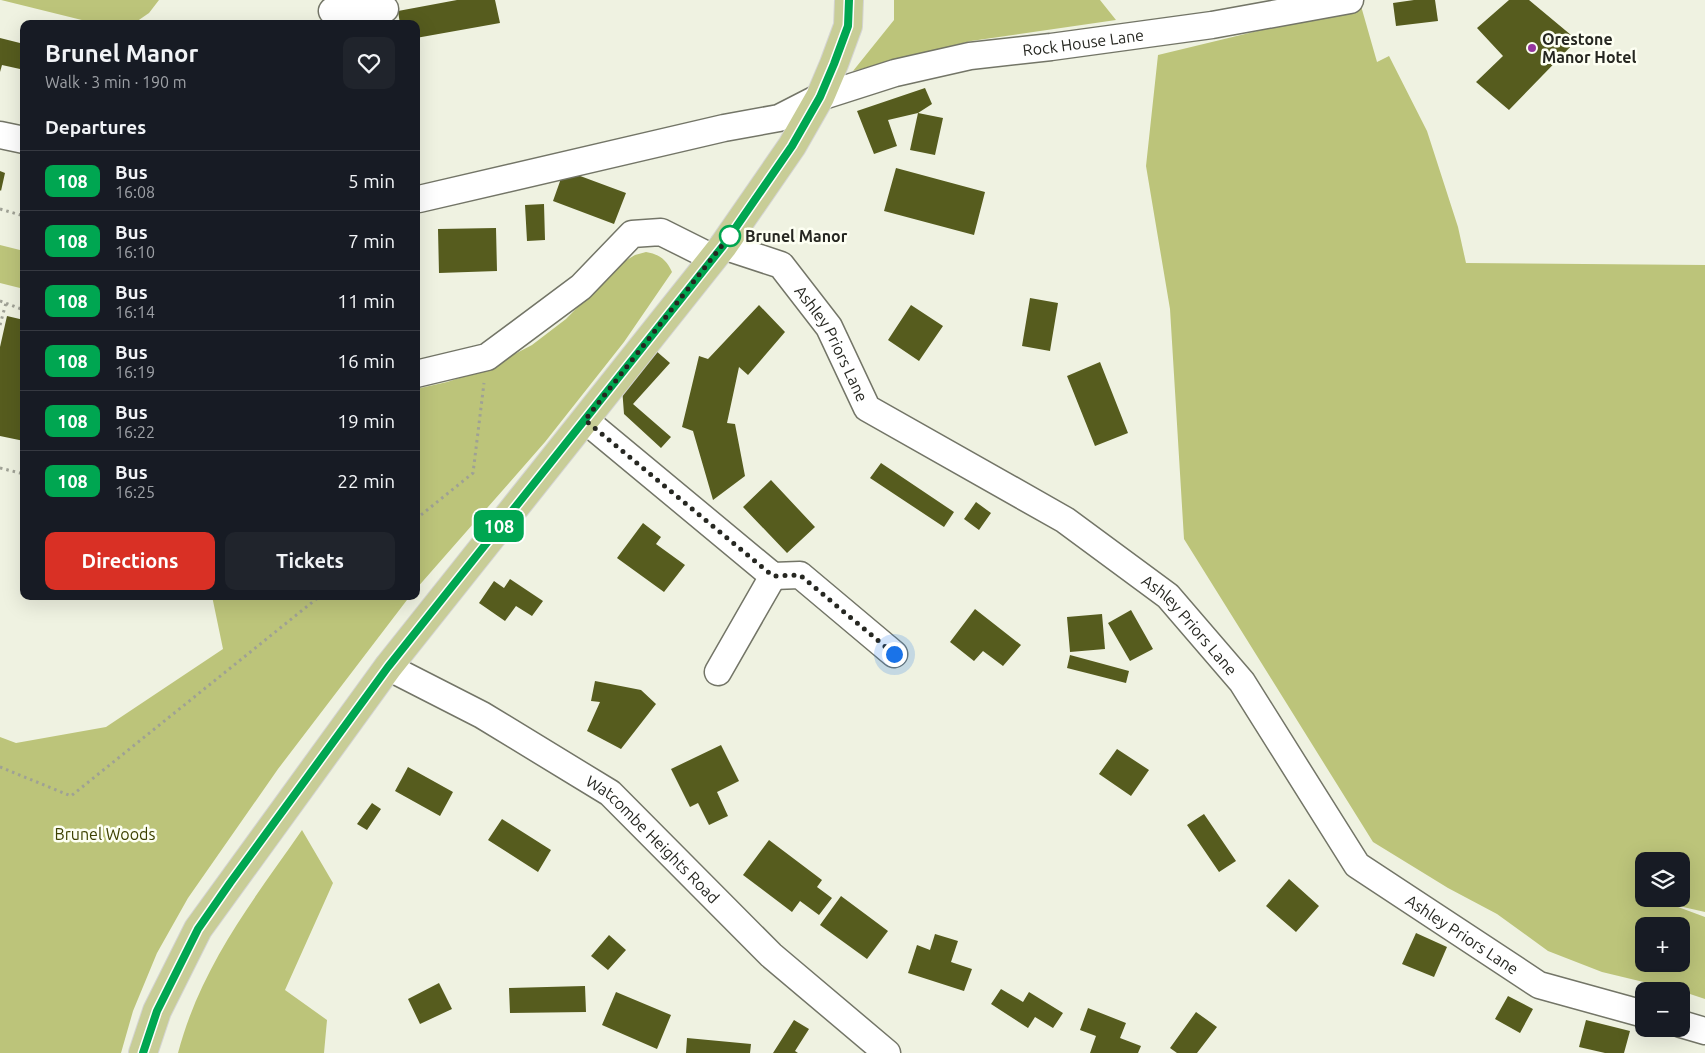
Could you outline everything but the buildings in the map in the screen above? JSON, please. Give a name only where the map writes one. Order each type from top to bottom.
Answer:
[{"type":"main road","points":[[143,1053],[157,1011],[198,929],[388,667],[718,252],[792,146],[820,97],[848,26],[849,0]]},
{"type":"street","name":"Rock House Lane","points":[[420,202],[714,131],[779,118],[820,97],[895,74],[970,56],[1212,25],[1350,0]]},
{"type":"street","points":[[332,11],[385,11]]},
{"type":"street","points":[[0,135],[20,139]]},
{"type":"street","name":"Ashley Priors Lane","points":[[487,357],[581,287],[632,234],[661,232],[718,252],[781,265],[829,328],[867,408],[1065,520],[1168,596],[1242,682],[1358,865],[1539,985],[1635,1012]]},
{"type":"street","points":[[420,373],[487,357]]},
{"type":"street","points":[[585,420],[773,576],[800,575],[894,654]]},
{"type":"street","points":[[718,672],[773,576]]},
{"type":"street","name":"Watcombe Heights Road","points":[[388,667],[482,714],[610,793],[771,955],[887,1053]]},
{"type":"street","points":[[1690,1026],[1705,1030]]},
{"type":"path","points":[[0,210],[20,215]]},
{"type":"path","points":[[0,301],[20,308]]},
{"type":"path","points":[[0,325],[6,303]]},
{"type":"path","points":[[420,516],[473,474],[487,357]]},
{"type":"path","points":[[0,468],[20,473]]},
{"type":"path","points":[[0,767],[71,796],[315,600]]},
{"type":"green space","points":[[1,0],[159,0],[149,13],[139,20],[82,20]]},
{"type":"green space","points":[[894,0],[1100,0],[1116,20],[971,41],[853,71],[894,20]]},
{"type":"green space","points":[[1361,6],[1377,62],[1389,56],[1427,131],[1458,227],[1466,263],[1705,265],[1705,912],[1683,907],[1690,907],[1690,852],[1635,852],[1635,907],[1678,907],[1705,917],[1705,999],[1690,994],[1690,982],[1644,982],[1602,972],[1548,951],[1497,914],[1448,888],[1373,842],[1184,539],[1170,309],[1146,166],[1158,55]]},
{"type":"green space","points":[[0,245],[20,250],[20,288],[0,283]]},
{"type":"green space","points":[[646,252],[655,254],[668,264],[672,272],[624,342],[545,442],[420,584],[420,388],[484,370],[532,345],[566,319],[620,264],[635,255]]},
{"type":"green space","name":"Brunel Woods","points":[[213,600],[407,600],[278,769],[188,898],[157,953],[133,1011],[121,1053],[0,1053],[0,737],[16,743],[106,727],[223,649]]},
{"type":"green space","points":[[302,830],[333,883],[285,990],[327,1020],[324,1053],[178,1053],[188,1021],[214,963],[247,909]]},
{"type":"bus line","name":"108","points":[[143,1053],[157,1011],[198,929],[230,883],[422,622],[723,246],[792,146],[820,97],[834,64],[848,26],[849,0]]},
{"type":"place","name":"Orestone Manor Hotel","points":[[1532,48]]},
{"type":"place","name":"Brunel Manor","points":[[730,236]]},
{"type":"route","points":[[730,236],[731,234],[585,420],[773,576],[800,575],[894,654]]}]
